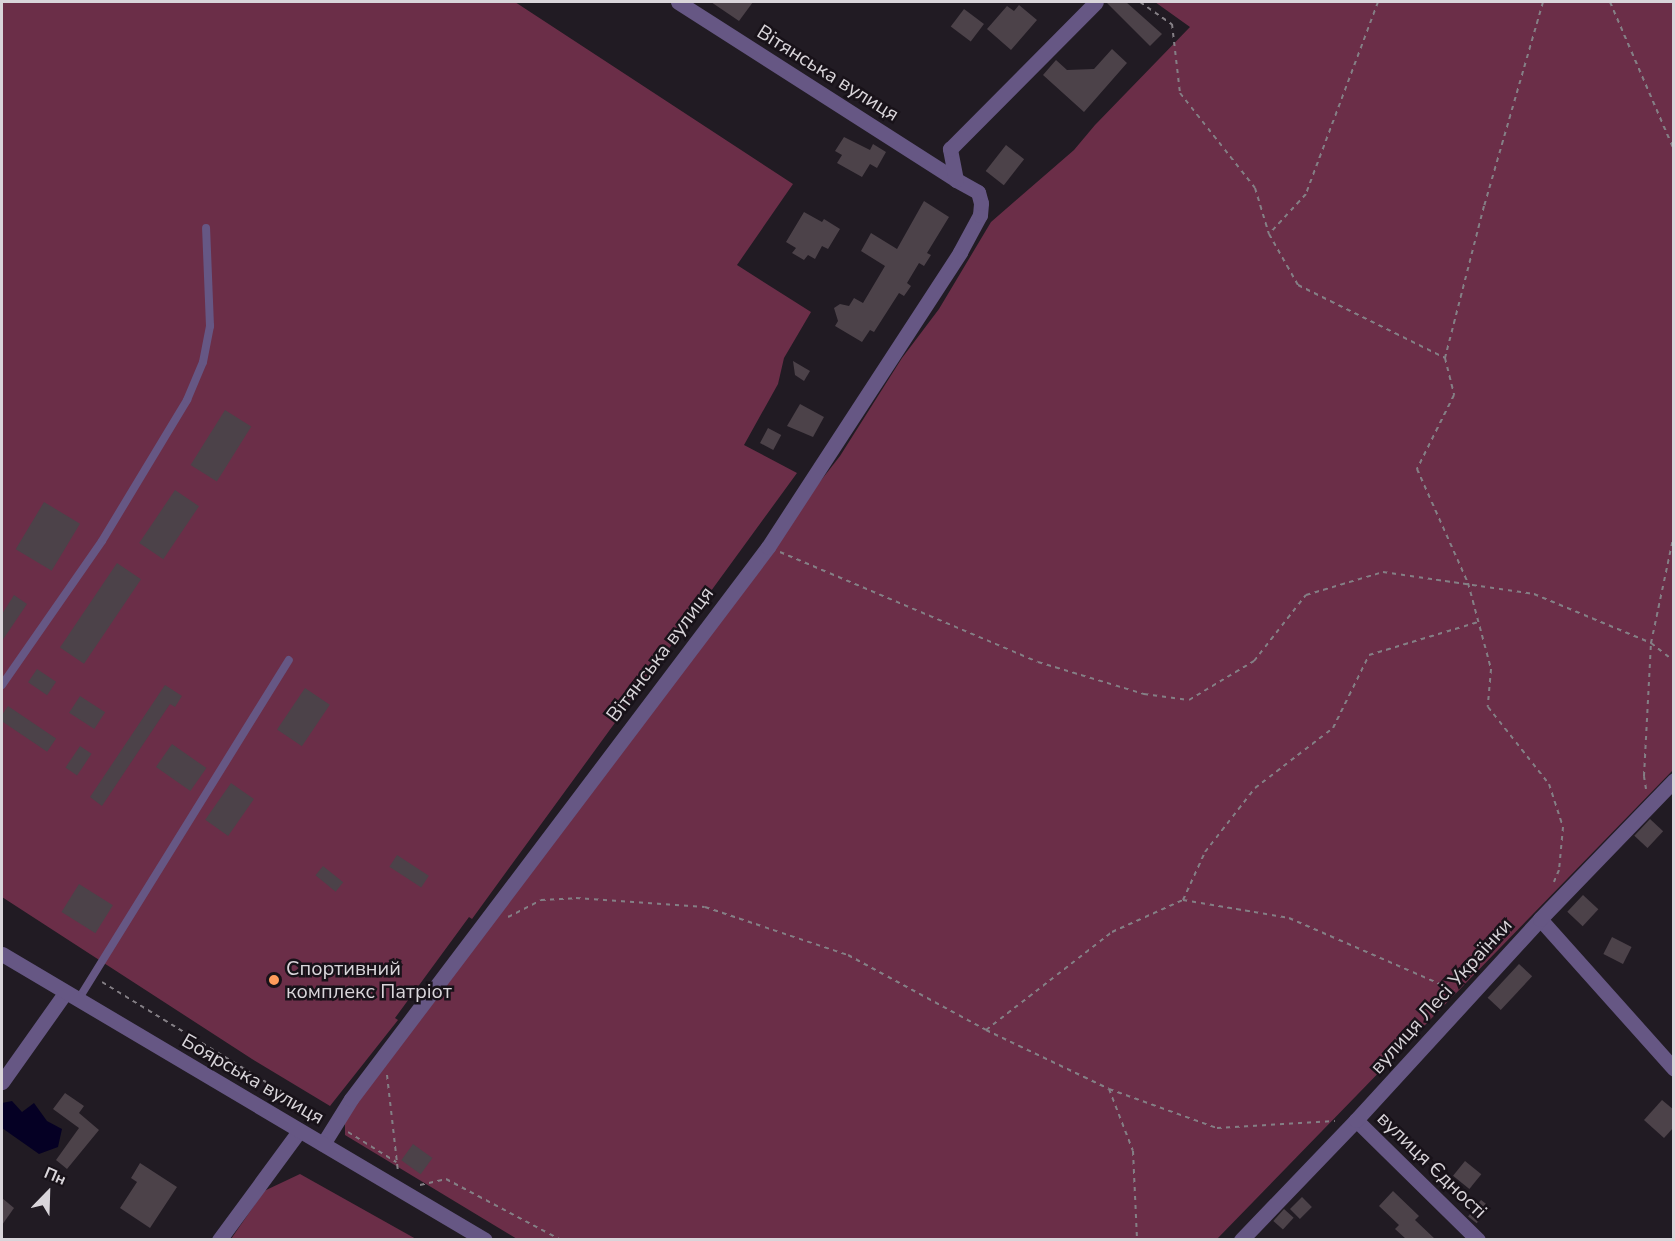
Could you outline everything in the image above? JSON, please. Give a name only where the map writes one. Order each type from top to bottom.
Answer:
[{"type":"street","name":"Вітянська вулиця","points":[[324,1144],[385,1054],[768,547],[960,252],[980,215],[981,203],[978,192],[678,2]]},
{"type":"street","points":[[956,180],[950,149],[1096,2]]},
{"type":"street","name":"вулиця Лесі Українки","points":[[1241,1239],[1356,1120],[1540,919],[1674,780]]},
{"type":"street","points":[[1540,919],[1674,1069]]},
{"type":"street","name":"Боярська вулиця","points":[[2,954],[71,997],[485,1239]]},
{"type":"street","points":[[2,1082],[71,997]]},
{"type":"street","name":"вулиця Єдності","points":[[1356,1120],[1475,1238]]},
{"type":"street","points":[[219,1239],[299,1131]]},
{"type":"lane","points":[[2,685],[102,541],[187,400],[203,362],[210,326],[206,228]]},
{"type":"lane","points":[[71,997],[92,976],[289,660]]},
{"type":"path","points":[[1140,2],[1172,24],[1180,93],[1255,188],[1269,234],[1298,285],[1445,358]]},
{"type":"path","points":[[1269,234],[1306,194],[1378,2]]},
{"type":"path","points":[[1543,2],[1484,206],[1445,358],[1454,395],[1418,469],[1468,583],[1491,669],[1488,707],[1550,784],[1563,827],[1559,870],[1553,885]]},
{"type":"path","points":[[1610,2],[1674,150]]},
{"type":"path","points":[[1648,807],[1644,776],[1651,643],[1674,534]]},
{"type":"path","points":[[768,547],[1038,662],[1144,693],[1189,699],[1254,661],[1306,595],[1383,572],[1534,594],[1651,643],[1674,661]]},
{"type":"path","points":[[1184,900],[1205,852],[1255,788],[1333,728],[1369,655],[1478,622]]},
{"type":"path","points":[[483,924],[503,919],[541,900],[576,898],[705,907],[848,955],[986,1030],[1108,1089],[1217,1128],[1356,1120]]},
{"type":"path","points":[[986,1030],[1112,932],[1184,900],[1289,918],[1469,997]]},
{"type":"path","points":[[92,976],[396,1162]]},
{"type":"path","points":[[385,1054],[400,1190],[446,1179],[561,1239]]},
{"type":"path","points":[[1108,1089],[1133,1151],[1137,1239]]},
{"type":"shaded area","points":[[2,2],[515,2],[793,184],[737,265],[811,312],[784,358],[778,384],[744,445],[797,473],[472,919],[469,917],[395,1018],[398,1020],[330,1106],[252,1059],[2,897]]},
{"type":"shaded area","points":[[1155,2],[1673,2],[1673,770],[1217,1239],[517,1239],[345,1135],[345,1101],[590,776],[840,456],[902,358],[939,309],[991,222],[1074,150],[1095,125],[1190,27]]},
{"type":"shaded area","points":[[12,1101],[22,1112],[34,1103],[47,1121],[62,1129],[58,1147],[39,1154],[2,1128],[2,1103]]},
{"type":"shaded area","points":[[300,1174],[416,1239],[231,1239],[264,1191]]},
{"type":"building","points":[[711,2],[753,2],[739,21]]},
{"type":"building","points":[[1106,2],[1126,2],[1162,34],[1150,46]]},
{"type":"building","points":[[1019,5],[1037,20],[1011,50],[987,29],[1007,6],[1014,11]]},
{"type":"building","points":[[964,9],[984,24],[971,42],[951,27]]},
{"type":"building","points":[[1112,49],[1127,63],[1084,112],[1043,75],[1056,60],[1067,70],[1094,69]]},
{"type":"building","points":[[844,137],[870,150],[873,144],[886,152],[877,168],[870,164],[862,177],[837,163],[842,155],[835,151]]},
{"type":"building","points":[[1006,145],[1024,159],[1004,185],[986,171]]},
{"type":"building","points":[[924,201],[949,217],[927,253],[931,255],[924,266],[919,263],[907,283],[911,286],[904,296],[899,293],[874,332],[870,330],[862,342],[835,326],[838,321],[834,308],[840,304],[849,306],[854,298],[863,303],[885,266],[861,251],[871,233],[897,249]]},
{"type":"building","points":[[804,212],[822,222],[824,219],[840,229],[828,249],[822,246],[815,259],[808,255],[804,260],[792,253],[796,248],[786,242]]},
{"type":"building","points":[[793,361],[810,371],[804,381],[795,375]]},
{"type":"building","points":[[800,404],[824,417],[813,437],[787,426]]},
{"type":"building","points":[[225,410],[251,426],[217,482],[191,465]]},
{"type":"building","points":[[768,428],[781,435],[773,450],[760,443]]},
{"type":"building","points":[[175,490],[199,506],[163,559],[139,543]]},
{"type":"building","points":[[44,502],[80,524],[52,571],[16,549]]},
{"type":"building","points":[[117,563],[141,579],[84,664],[60,648]]},
{"type":"building","points":[[14,595],[27,604],[2,641],[2,614]]},
{"type":"building","points":[[37,669],[56,682],[47,695],[28,682]]},
{"type":"building","points":[[165,685],[182,696],[175,707],[170,704],[102,806],[90,797]]},
{"type":"building","points":[[305,688],[330,705],[302,746],[277,729]]},
{"type":"building","points":[[80,696],[105,712],[94,729],[69,713]]},
{"type":"building","points":[[8,706],[56,738],[47,752],[2,721],[2,715]]},
{"type":"building","points":[[172,744],[206,768],[190,791],[156,767]]},
{"type":"building","points":[[80,746],[92,754],[77,775],[65,768]]},
{"type":"building","points":[[231,783],[254,799],[228,836],[205,820]]},
{"type":"building","points":[[1650,819],[1663,831],[1647,848],[1634,836]]},
{"type":"building","points":[[397,855],[429,876],[421,887],[389,867]]},
{"type":"building","points":[[323,866],[343,882],[336,892],[315,875]]},
{"type":"building","points":[[79,884],[113,905],[95,933],[62,912]]},
{"type":"building","points":[[1583,895],[1598,909],[1583,926],[1567,912]]},
{"type":"building","points":[[1612,937],[1632,947],[1623,964],[1603,954]]},
{"type":"building","points":[[1519,964],[1532,976],[1501,1010],[1488,998]]},
{"type":"building","points":[[65,1093],[84,1106],[79,1113],[99,1130],[67,1169],[56,1160],[79,1128],[53,1109]]},
{"type":"building","points":[[1662,1100],[1674,1110],[1674,1127],[1664,1138],[1644,1120]]},
{"type":"building","points":[[413,1144],[432,1158],[421,1174],[401,1160]]},
{"type":"building","points":[[1465,1161],[1481,1174],[1469,1189],[1453,1176]]},
{"type":"building","points":[[140,1163],[177,1187],[150,1228],[120,1208],[137,1182],[131,1178]]},
{"type":"building","points":[[1393,1191],[1419,1216],[1415,1220],[1435,1239],[1406,1239],[1395,1229],[1399,1225],[1379,1206]]},
{"type":"building","points":[[1302,1197],[1312,1207],[1300,1219],[1290,1209]]},
{"type":"building","points":[[2,1198],[14,1208],[2,1225]]},
{"type":"building","points":[[1481,1200],[1490,1207],[1477,1223],[1468,1217]]},
{"type":"building","points":[[1284,1209],[1294,1218],[1283,1230],[1273,1221]]},
{"type":"place","name":"Спортивний комплекс Патріот","points":[[274,980]]}]
